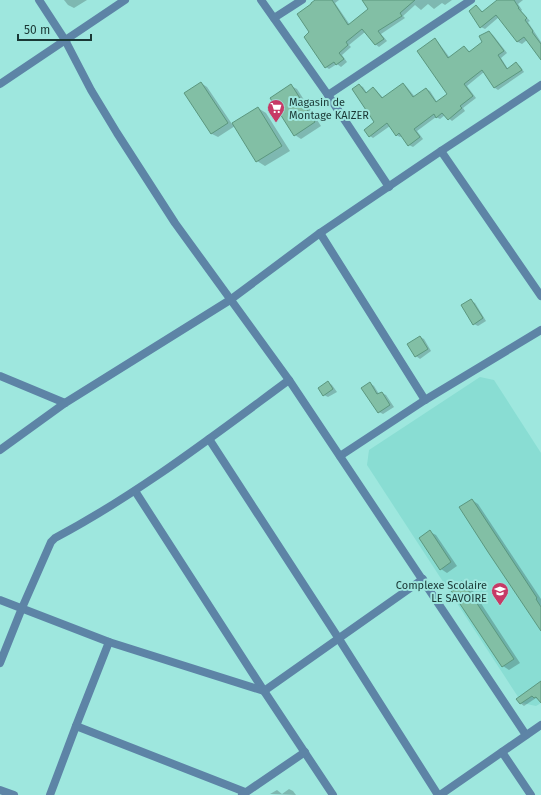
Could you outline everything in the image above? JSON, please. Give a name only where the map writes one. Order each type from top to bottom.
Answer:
[{"type":"street","points":[[39,0],[65,40],[91,90],[175,223],[289,380],[526,735]]},
{"type":"street","points":[[0,84],[125,0]]},
{"type":"street","points":[[261,0],[328,94],[389,187]]},
{"type":"street","points":[[274,18],[302,0]]},
{"type":"street","points":[[328,94],[471,0]]},
{"type":"street","points":[[0,450],[65,403],[230,300],[320,233],[441,151],[541,86]]},
{"type":"street","points":[[441,151],[541,296]]},
{"type":"street","points":[[320,233],[426,400]]},
{"type":"street","points":[[340,456],[426,400],[541,330]]},
{"type":"street","points":[[0,376],[65,403]]},
{"type":"street","points":[[0,663],[51,542],[55,538],[135,491],[289,380]]},
{"type":"street","points":[[208,439],[439,795],[541,725]]},
{"type":"street","points":[[135,491],[333,795]]},
{"type":"street","points":[[264,691],[423,579]]},
{"type":"street","points":[[0,600],[110,642],[264,691]]},
{"type":"street","points":[[50,795],[110,642]]},
{"type":"street","points":[[76,726],[244,794],[305,752]]},
{"type":"street","points":[[502,752],[531,795]]},
{"type":"street","points":[[0,790],[14,795]]},
{"type":"shaded area","name":"Complexe Scolaire LE SAVOIRE","points":[[480,377],[494,380],[541,453],[541,703],[536,706],[522,703],[367,465],[369,450]]},
{"type":"building","points":[[315,0],[332,0],[348,25],[368,9],[362,0],[415,0],[400,13],[402,16],[378,31],[384,39],[375,45],[362,29],[346,42],[348,45],[339,53],[344,59],[336,65],[334,62],[325,68],[304,37],[309,32],[297,14]]},
{"type":"building","points":[[497,0],[514,0],[518,8],[527,18],[525,20],[541,44],[541,60],[524,37],[517,42],[496,15],[480,28],[469,11],[476,5],[482,12]]},
{"type":"building","points":[[489,31],[504,51],[498,55],[507,69],[516,62],[522,70],[494,88],[482,70],[464,84],[473,96],[460,106],[462,108],[448,120],[442,113],[436,118],[434,114],[414,129],[420,137],[408,146],[399,133],[396,136],[387,123],[369,137],[364,130],[374,122],[352,89],[359,84],[366,93],[373,87],[382,98],[403,83],[413,97],[426,88],[436,102],[447,94],[417,51],[435,38],[448,58],[464,46],[469,52],[482,42],[479,36]]},
{"type":"building","points":[[201,82],[228,123],[211,134],[184,93]]},
{"type":"building","points":[[291,84],[315,122],[294,136],[270,98]]},
{"type":"building","points":[[258,107],[282,146],[256,162],[232,123]]},
{"type":"building","points":[[471,299],[483,318],[473,325],[461,305]]},
{"type":"building","points":[[420,336],[428,349],[415,357],[407,344]]},
{"type":"building","points":[[328,381],[333,389],[323,396],[318,388]]},
{"type":"building","points":[[370,382],[377,394],[382,392],[390,405],[378,413],[361,388]]},
{"type":"building","points":[[472,499],[537,598],[536,599],[541,607],[541,631],[459,507]]},
{"type":"building","points":[[430,530],[451,562],[440,570],[419,538]]},
{"type":"building","points":[[462,581],[514,659],[502,667],[450,589]]},
{"type":"building","points":[[541,681],[541,703],[536,697],[534,698],[532,696],[520,704],[516,699]]},
{"type":"place","name":"Magasin de Montage KAIZER","points":[[276,123]]},
{"type":"place","name":"Complexe Scolaire LE SAVOIRE","points":[[500,606]]}]
